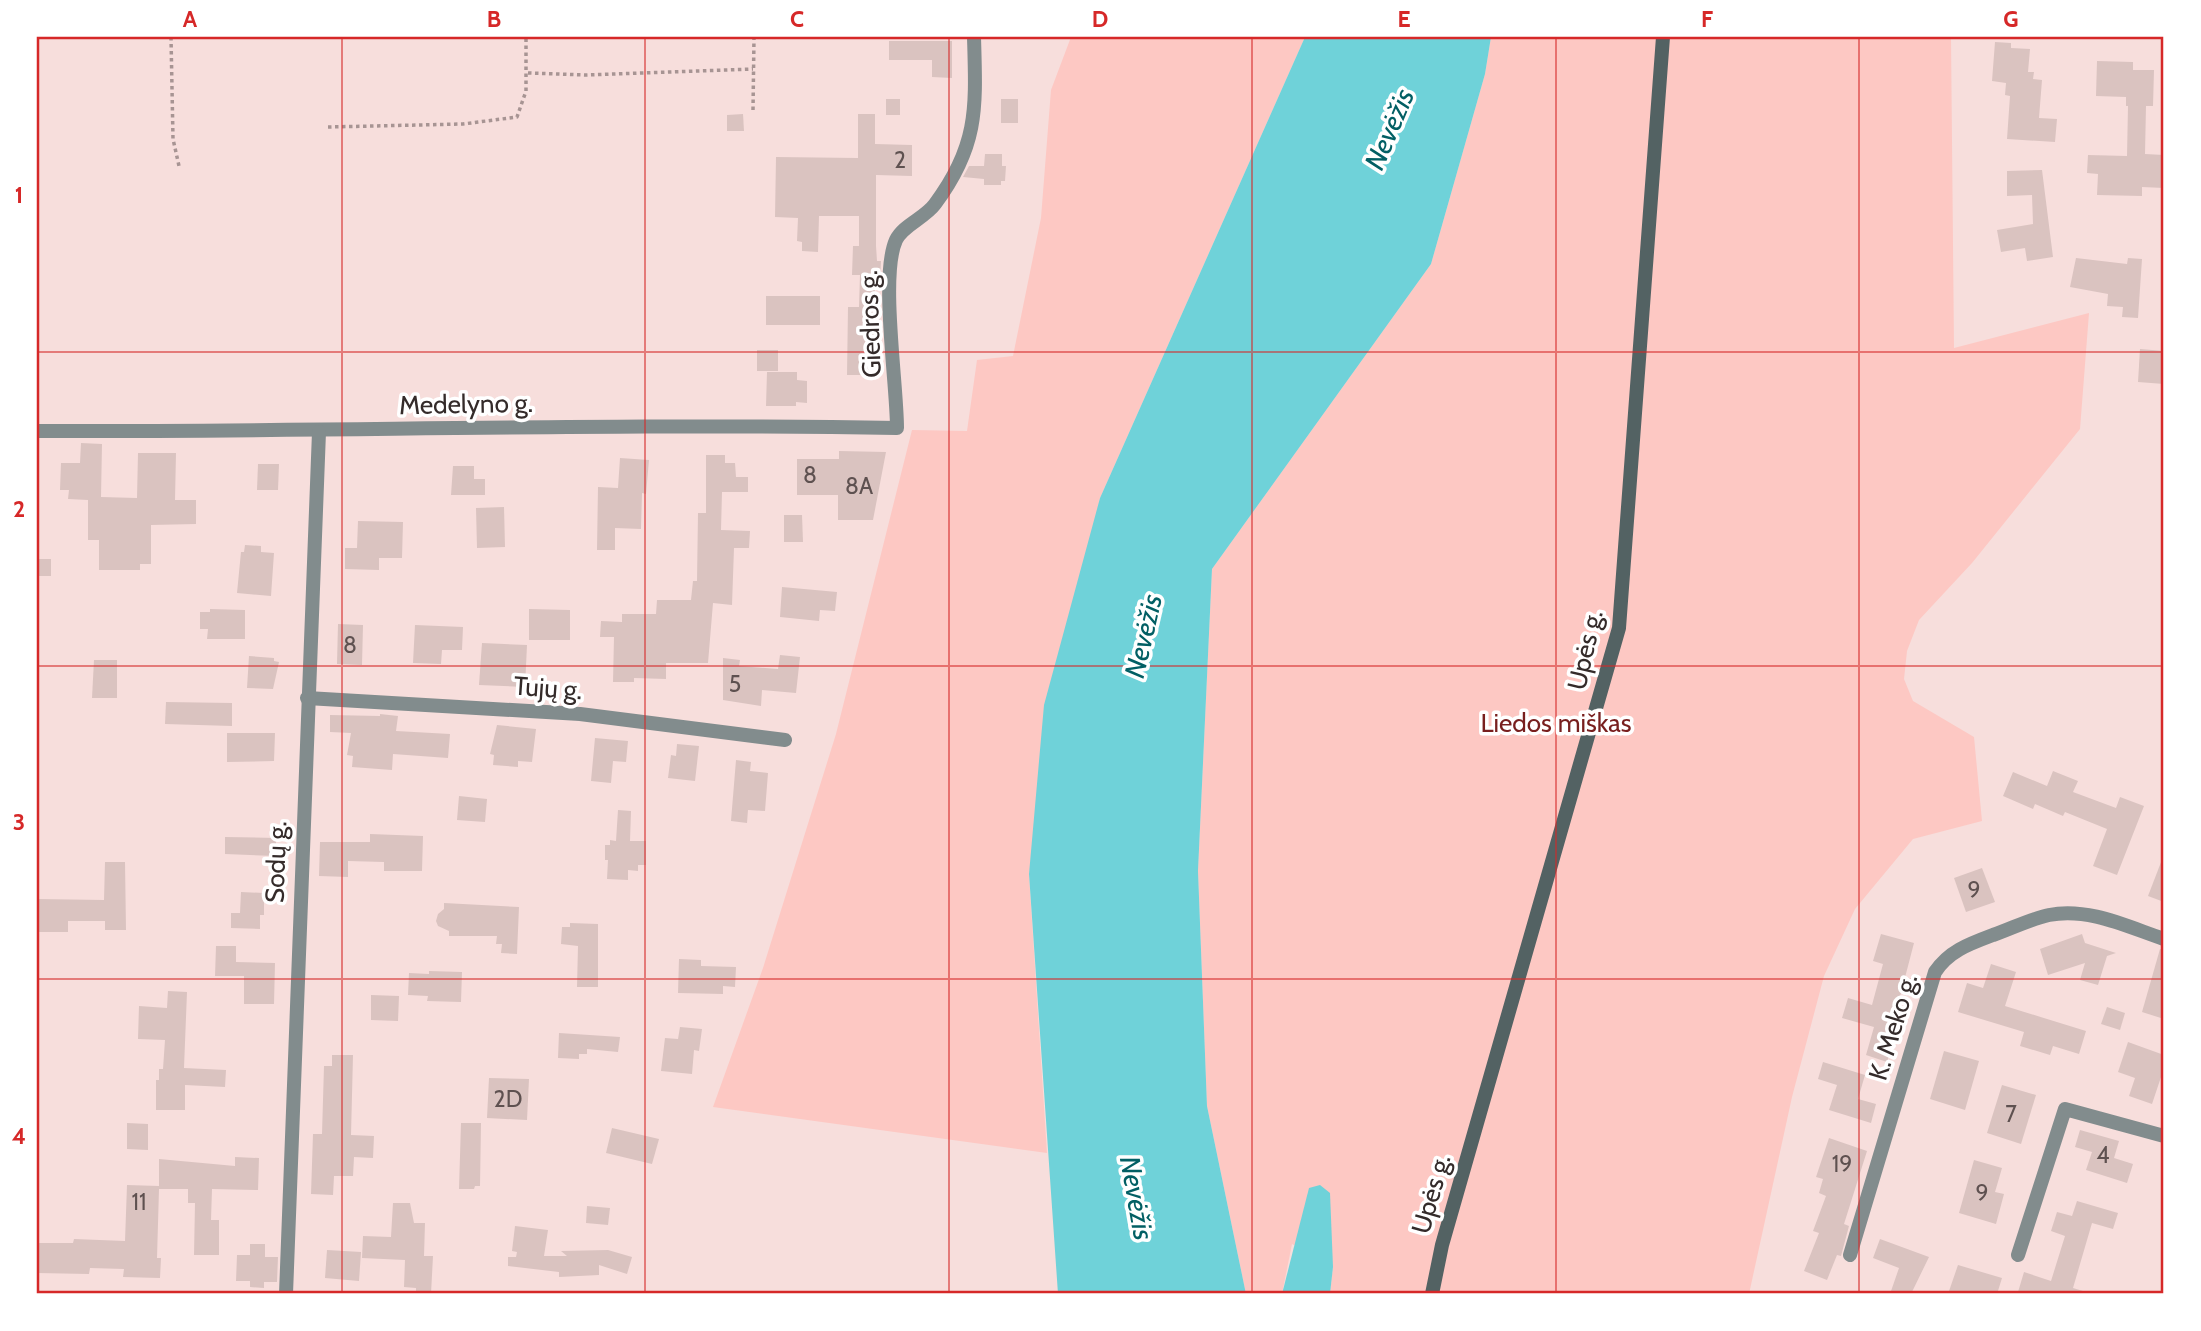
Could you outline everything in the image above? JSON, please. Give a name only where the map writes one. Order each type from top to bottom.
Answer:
[{"type":"main road","name":"Upės g.","points":[[1432,1294],[1442,1245],[1619,628],[1663,37]]},
{"type":"street","name":"Giedros g.","points":[[897,428],[890,310],[893,253],[896,239],[928,213],[938,201],[971,138],[976,102],[974,37]]},
{"type":"street","name":"Medelyno g.","points":[[37,431],[318,432],[613,426],[897,428]]},
{"type":"street","name":"Sodų g.","points":[[286,1294],[318,432]]},
{"type":"street","name":"Tujų g.","points":[[307,698],[580,714],[785,740]]},
{"type":"street","name":"K. Meko g.","points":[[1850,1255],[1935,972],[1945,958],[1965,946],[2048,915],[2070,913],[2101,917],[2164,939]]},
{"type":"street","points":[[2018,1255],[2064,1109],[2164,1136]]},
{"type":"path","points":[[171,37],[173,139],[179,166]]},
{"type":"path","points":[[328,127],[463,124],[517,117],[526,91],[526,37]]},
{"type":"path","points":[[753,110],[754,37]]},
{"type":"path","points":[[528,73],[586,75],[753,69]]},
{"type":"green space","points":[[1071,37],[1305,37],[1100,498],[1029,874],[1047,1153],[713,1107],[763,968],[836,734],[912,430],[967,431],[977,360],[1013,356],[1041,218],[1051,90]]},
{"type":"green space","name":"Liedos miškas","points":[[1491,37],[1951,37],[1954,348],[2089,313],[2080,429],[1972,563],[1919,620],[1907,651],[1904,679],[1913,701],[1974,737],[1982,821],[1913,839],[1855,909],[1824,976],[1792,1097],[1749,1294],[1330,1294],[1333,1267],[1292,1244],[1282,1294],[1246,1294],[1207,1106],[1198,871],[1212,569],[1431,264],[1485,74]]},
{"type":"water","name":"Nevėžis","points":[[1305,37],[1491,37],[1485,74],[1431,264],[1212,569],[1198,871],[1207,1106],[1246,1294],[1058,1294],[1029,874],[1044,705],[1100,498]]},
{"type":"water","points":[[1320,1185],[1330,1193],[1333,1267],[1330,1294],[1282,1294],[1309,1188]]},
{"type":"building","points":[[889,41],[952,41],[952,78],[932,77],[932,60],[889,60]]},
{"type":"building","points":[[1995,42],[2011,43],[2011,48],[2030,49],[2028,72],[2034,72],[2033,79],[2042,80],[2039,118],[2057,119],[2055,142],[2007,139],[2010,96],[2005,95],[2006,83],[1992,81]]},
{"type":"building","points":[[2097,61],[2133,62],[2133,70],[2154,70],[2153,106],[2146,106],[2145,154],[2164,155],[2164,188],[2142,187],[2142,196],[2097,195],[2098,174],[2087,173],[2088,155],[2127,156],[2128,106],[2126,97],[2096,96]]},
{"type":"building","points":[[886,99],[900,99],[900,115],[886,115]]},
{"type":"building","points":[[1001,99],[1018,99],[1018,123],[1001,123]]},
{"type":"building","points":[[743,114],[744,131],[727,131],[727,115]]},
{"type":"building","points":[[858,114],[875,114],[875,144],[912,145],[912,176],[876,175],[876,246],[877,261],[881,261],[880,280],[875,286],[874,318],[880,318],[881,375],[847,375],[848,307],[859,307],[860,275],[852,275],[853,246],[859,246],[859,216],[819,216],[818,252],[802,251],[802,242],[797,241],[798,218],[775,217],[776,157],[858,158]]},
{"type":"building","points":[[985,154],[1002,154],[1002,166],[1006,166],[1005,181],[1001,181],[1001,185],[984,185],[984,179],[963,177],[969,166],[984,166]]},
{"type":"building","points":[[2042,170],[2053,257],[2027,261],[2025,248],[2001,252],[1997,230],[2033,224],[2032,195],[2007,196],[2007,171]]},
{"type":"building","points":[[2076,258],[2127,264],[2128,258],[2142,259],[2138,318],[2122,317],[2123,307],[2107,306],[2108,294],[2070,287]]},
{"type":"building","points":[[766,296],[820,296],[820,325],[766,325]]},
{"type":"building","points":[[2140,349],[2164,351],[2164,384],[2138,382]]},
{"type":"building","points":[[757,350],[778,350],[778,371],[757,371]]},
{"type":"building","points":[[767,372],[797,372],[797,380],[807,381],[807,403],[796,402],[796,406],[766,406]]},
{"type":"building","points":[[81,443],[102,444],[101,497],[137,498],[138,453],[176,453],[175,500],[196,500],[196,524],[151,525],[151,564],[140,564],[140,570],[99,570],[99,540],[88,540],[88,500],[68,499],[69,490],[60,490],[61,463],[80,463]]},
{"type":"building","points":[[839,451],[886,452],[873,520],[838,520],[838,495],[797,495],[797,459],[839,459]]},
{"type":"building","points":[[706,455],[725,455],[725,463],[735,463],[736,477],[748,477],[748,492],[722,492],[721,530],[750,531],[749,548],[734,548],[732,605],[713,603],[708,663],[666,663],[666,679],[634,678],[634,682],[613,682],[614,637],[600,637],[601,621],[622,622],[622,614],[656,614],[657,600],[691,600],[693,581],[697,581],[698,513],[706,513]]},
{"type":"building","points":[[620,458],[649,460],[646,494],[642,493],[641,529],[615,528],[615,550],[597,550],[598,487],[618,488]]},
{"type":"building","points":[[258,464],[279,464],[278,490],[257,490]]},
{"type":"building","points":[[453,466],[474,466],[474,479],[485,479],[485,495],[451,495]]},
{"type":"building","points":[[504,507],[505,547],[477,548],[476,508]]},
{"type":"building","points":[[784,515],[802,515],[803,542],[784,542]]},
{"type":"building","points":[[358,521],[403,522],[402,558],[379,558],[379,570],[345,569],[345,548],[357,548]]},
{"type":"building","points":[[245,545],[261,546],[261,552],[274,553],[271,596],[237,593],[241,552],[244,552]]},
{"type":"building","points":[[37,559],[51,559],[51,576],[37,576]]},
{"type":"building","points":[[782,587],[837,592],[835,611],[820,610],[819,621],[780,617]]},
{"type":"building","points":[[210,609],[245,610],[245,639],[207,639],[208,629],[200,629],[200,612],[210,612]]},
{"type":"building","points":[[529,609],[570,610],[570,640],[529,640]]},
{"type":"building","points":[[338,624],[363,625],[362,665],[337,664]]},
{"type":"building","points":[[415,625],[463,627],[462,650],[442,650],[441,664],[413,663]]},
{"type":"building","points":[[482,643],[527,645],[525,687],[479,685]]},
{"type":"building","points":[[780,655],[800,657],[796,693],[762,690],[761,706],[723,700],[723,658],[740,660],[739,666],[778,669]]},
{"type":"building","points":[[249,656],[274,658],[274,661],[279,662],[273,689],[247,688]]},
{"type":"building","points":[[94,660],[117,660],[117,698],[92,698]]},
{"type":"building","points":[[166,702],[232,703],[232,726],[165,724]]},
{"type":"building","points":[[330,715],[398,716],[396,731],[450,734],[448,758],[393,754],[392,770],[352,767],[353,756],[347,755],[351,733],[330,732]]},
{"type":"building","points":[[497,725],[536,729],[532,762],[518,761],[518,767],[493,765],[494,755],[490,754]]},
{"type":"building","points":[[227,733],[275,733],[274,761],[227,762]]},
{"type":"building","points":[[595,738],[628,741],[626,762],[613,761],[611,783],[591,781]]},
{"type":"building","points":[[677,744],[699,746],[695,781],[668,778],[671,755],[676,756]]},
{"type":"building","points":[[736,760],[751,762],[750,771],[768,773],[765,811],[748,810],[747,823],[731,821]]},
{"type":"building","points":[[2053,771],[2078,781],[2073,792],[2116,808],[2120,797],[2144,806],[2117,875],[2093,866],[2107,829],[2065,812],[2063,816],[2035,804],[2033,809],[2003,796],[2013,772],[2047,786]]},
{"type":"building","points":[[459,796],[487,799],[485,822],[457,820]]},
{"type":"building","points":[[618,810],[631,811],[630,841],[646,841],[646,865],[638,865],[638,871],[628,870],[628,880],[607,879],[608,860],[605,860],[605,845],[610,845],[610,840],[616,841]]},
{"type":"building","points":[[370,834],[423,836],[422,871],[384,871],[384,862],[348,861],[348,877],[319,876],[320,842],[370,842]]},
{"type":"building","points":[[225,837],[276,838],[276,856],[225,854]]},
{"type":"building","points":[[2164,857],[2164,902],[2148,896]]},
{"type":"building","points":[[105,862],[125,862],[126,930],[105,930],[105,921],[68,921],[68,932],[38,932],[37,899],[104,900]]},
{"type":"building","points":[[1982,868],[1995,902],[1966,912],[1954,878]]},
{"type":"building","points":[[241,892],[264,893],[264,915],[260,915],[260,929],[231,928],[231,913],[240,913]]},
{"type":"building","points":[[444,903],[519,907],[517,954],[501,953],[502,944],[496,944],[497,936],[449,936],[449,931],[438,926],[436,921],[438,914],[444,909]]},
{"type":"building","points":[[570,923],[598,924],[598,987],[577,987],[578,946],[561,944],[562,927],[570,927]]},
{"type":"building","points":[[1881,934],[1914,943],[1896,1012],[1902,1014],[1887,1062],[1866,1055],[1874,1027],[1842,1018],[1848,998],[1872,1005],[1883,964],[1873,961]]},
{"type":"building","points":[[2082,934],[2085,943],[2116,953],[2107,956],[2098,985],[2080,980],[2085,963],[2048,975],[2040,949]]},
{"type":"building","points":[[216,946],[236,946],[236,962],[275,963],[274,1004],[244,1004],[244,976],[215,976]]},
{"type":"building","points":[[2160,949],[2164,950],[2164,1019],[2142,1012]]},
{"type":"building","points":[[679,959],[701,960],[701,966],[736,967],[735,987],[723,986],[723,994],[678,993]]},
{"type":"building","points":[[1991,964],[2016,972],[2005,1006],[2086,1031],[2079,1054],[2053,1046],[2050,1055],[2020,1046],[2024,1032],[1958,1012],[1967,983],[1983,988]]},
{"type":"building","points":[[429,971],[462,972],[461,1002],[427,1001],[428,996],[408,995],[409,973],[429,974]]},
{"type":"building","points":[[168,991],[187,992],[184,1068],[226,1070],[225,1087],[185,1085],[185,1110],[156,1110],[156,1080],[159,1080],[159,1069],[163,1069],[165,1040],[138,1039],[139,1006],[167,1008]]},
{"type":"building","points":[[371,995],[399,996],[398,1021],[371,1020]]},
{"type":"building","points":[[2107,1007],[2125,1013],[2120,1030],[2101,1024]]},
{"type":"building","points":[[680,1027],[702,1029],[699,1051],[694,1050],[692,1074],[661,1071],[665,1038],[678,1039]]},
{"type":"building","points":[[559,1033],[620,1037],[618,1052],[587,1049],[587,1054],[579,1054],[579,1059],[558,1058]]},
{"type":"building","points":[[2128,1042],[2164,1055],[2164,1068],[2152,1104],[2129,1096],[2135,1078],[2118,1072]]},
{"type":"building","points":[[1944,1051],[1979,1061],[1965,1110],[1930,1099]]},
{"type":"building","points":[[332,1055],[353,1055],[351,1135],[374,1136],[373,1158],[354,1157],[353,1176],[334,1176],[333,1195],[311,1194],[313,1134],[322,1134],[324,1066],[332,1066]]},
{"type":"building","points":[[1823,1062],[1865,1075],[1858,1099],[1876,1104],[1871,1123],[1829,1110],[1837,1085],[1818,1079]]},
{"type":"building","points":[[489,1078],[529,1079],[527,1120],[487,1118]]},
{"type":"building","points":[[2002,1085],[2036,1095],[2021,1144],[1987,1133]]},
{"type":"building","points":[[127,1123],[148,1124],[148,1150],[127,1149]]},
{"type":"building","points":[[461,1123],[481,1123],[480,1186],[475,1186],[474,1189],[459,1189]]},
{"type":"building","points":[[612,1128],[659,1139],[652,1164],[606,1153]]},
{"type":"building","points":[[2080,1130],[2119,1141],[2114,1158],[2133,1164],[2127,1183],[2086,1170],[2092,1152],[2075,1147]]},
{"type":"building","points":[[1829,1138],[1867,1151],[1844,1224],[1849,1226],[1841,1256],[1837,1255],[1827,1280],[1804,1271],[1819,1233],[1813,1231],[1826,1196],[1819,1193],[1823,1179],[1816,1177]]},
{"type":"building","points":[[235,1157],[259,1158],[258,1190],[212,1189],[211,1220],[219,1220],[219,1255],[194,1255],[195,1203],[188,1203],[188,1189],[159,1189],[157,1258],[161,1258],[160,1278],[123,1277],[124,1269],[90,1268],[89,1274],[37,1273],[37,1243],[73,1243],[74,1239],[125,1241],[127,1185],[159,1186],[159,1159],[235,1166]]},
{"type":"building","points":[[1974,1160],[2002,1168],[1995,1192],[2004,1194],[1996,1224],[1959,1213]]},
{"type":"building","points":[[2077,1201],[2118,1213],[2113,1229],[2092,1223],[2073,1288],[2083,1291],[2082,1294],[2018,1292],[2024,1272],[2051,1281],[2065,1236],[2051,1231],[2057,1212],[2072,1216]]},
{"type":"building","points":[[393,1203],[410,1203],[414,1223],[425,1223],[424,1256],[433,1256],[431,1294],[416,1294],[416,1288],[404,1287],[405,1260],[362,1258],[363,1236],[391,1237]]},
{"type":"building","points":[[587,1206],[610,1208],[608,1225],[586,1223]]},
{"type":"building","points":[[515,1226],[548,1230],[544,1256],[567,1256],[561,1251],[608,1250],[632,1257],[627,1274],[599,1265],[599,1275],[559,1277],[559,1272],[508,1266],[508,1257],[516,1257],[517,1252],[512,1251]]},
{"type":"building","points":[[1880,1239],[1929,1257],[1911,1294],[1890,1294],[1899,1268],[1873,1258]]},
{"type":"building","points":[[250,1244],[265,1244],[265,1257],[278,1257],[277,1282],[264,1282],[264,1288],[250,1287],[250,1281],[236,1281],[237,1255],[250,1255]]},
{"type":"building","points":[[327,1250],[361,1252],[359,1281],[325,1278]]},
{"type":"building","points":[[1958,1265],[2002,1278],[1997,1294],[1948,1294]]}]
